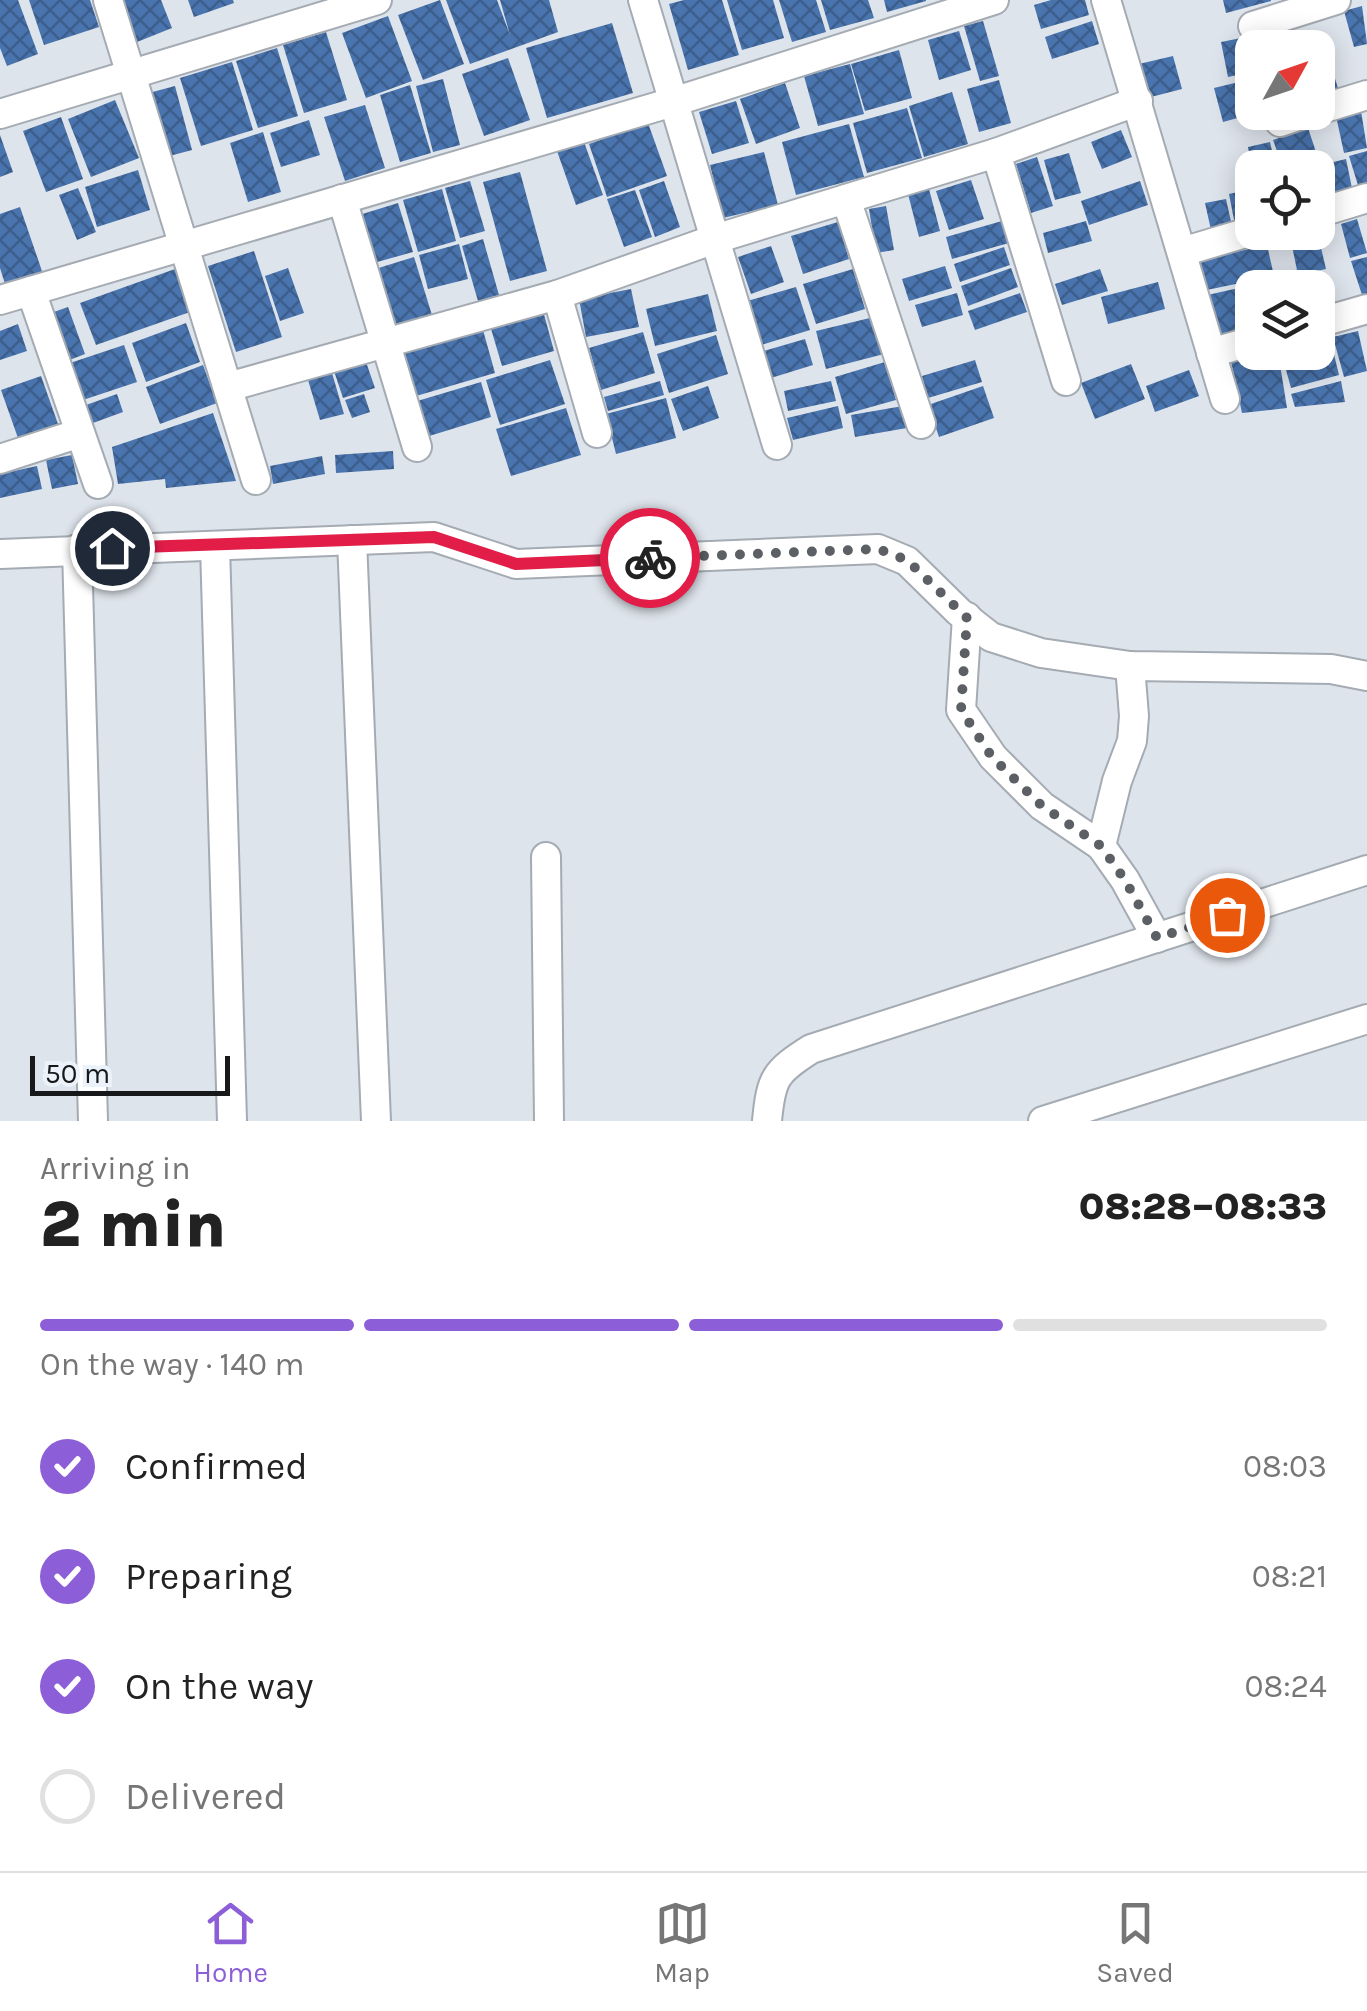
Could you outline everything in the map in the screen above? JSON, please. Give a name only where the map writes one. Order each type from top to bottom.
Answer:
[{"type":"street","points":[[108,0],[256,480]]},
{"type":"street","points":[[0,114],[377,0]]},
{"type":"street","points":[[643,0],[777,445]]},
{"type":"street","points":[[0,300],[673,102],[994,0]]},
{"type":"street","points":[[1106,0],[1224,399]]},
{"type":"street","points":[[1253,26],[1336,0]]},
{"type":"street","points":[[1335,104],[1367,94]]},
{"type":"street","points":[[228,387],[557,295],[715,238],[996,154],[1138,101]]},
{"type":"street","points":[[996,154],[1066,381]]},
{"type":"street","points":[[1335,207],[1367,198]]},
{"type":"street","points":[[342,199],[417,447]]},
{"type":"street","points":[[846,199],[921,424]]},
{"type":"street","points":[[1182,252],[1235,236]]},
{"type":"street","points":[[31,291],[98,484]]},
{"type":"street","points":[[557,295],[597,433]]},
{"type":"street","points":[[1335,318],[1367,309]]},
{"type":"street","points":[[1211,353],[1235,346]]},
{"type":"street","points":[[0,459],[80,432]]},
{"type":"street","points":[[0,554],[434,537],[516,564],[878,549],[907,560],[967,618],[992,636],[1041,654],[1130,666],[1331,670],[1367,676]]},
{"type":"street","points":[[352,540],[376,1121]]},
{"type":"street","points":[[215,546],[232,1121]]},
{"type":"street","points":[[77,549],[93,1121]]},
{"type":"street","points":[[967,618],[961,710],[992,757],[1042,806],[1101,846],[1157,938]]},
{"type":"street","points":[[1101,846],[1132,741],[1130,666]]},
{"type":"street","points":[[546,857],[549,1121]]},
{"type":"street","points":[[767,1121],[770,1085],[782,1068],[811,1049],[1367,870]]},
{"type":"street","points":[[1043,1121],[1367,1019]]},
{"type":"building","points":[[0,0],[18,0],[38,54],[7,66],[0,48]]},
{"type":"building","points":[[29,0],[90,0],[99,27],[44,45]]},
{"type":"building","points":[[120,0],[161,0],[172,28],[137,42]]},
{"type":"building","points":[[188,0],[233,0],[234,3],[194,17]]},
{"type":"building","points":[[440,0],[464,64],[423,80],[398,15]]},
{"type":"building","points":[[446,0],[497,0],[510,35],[500,0],[549,0],[558,32],[470,64]]},
{"type":"building","points":[[722,0],[739,55],[688,70],[669,4]]},
{"type":"building","points":[[727,0],[773,0],[784,38],[742,50]]},
{"type":"building","points":[[779,0],[816,0],[826,32],[792,42]]},
{"type":"building","points":[[821,0],[868,0],[874,18],[830,30]]},
{"type":"building","points":[[884,0],[926,0],[926,1],[887,12]]},
{"type":"building","points":[[1051,0],[1085,0],[1089,15],[1041,29],[1034,5]]},
{"type":"building","points":[[1223,0],[1271,0],[1271,1],[1226,13]]},
{"type":"building","points":[[1362,6],[1367,44],[1354,47],[1344,11]]},
{"type":"building","points":[[388,16],[412,81],[366,98],[342,33]]},
{"type":"building","points":[[983,21],[999,76],[980,81],[964,26]]},
{"type":"building","points":[[1092,21],[1099,44],[1052,59],[1045,37]]},
{"type":"building","points":[[612,23],[633,93],[547,118],[526,48]]},
{"type":"building","points":[[959,31],[971,70],[939,80],[928,40]]},
{"type":"building","points":[[326,32],[347,100],[304,113],[283,45]]},
{"type":"building","points":[[1235,39],[1235,76],[1228,77],[1221,42]]},
{"type":"building","points":[[277,48],[298,116],[258,128],[236,61]]},
{"type":"building","points":[[899,50],[912,98],[865,111],[851,64]]},
{"type":"building","points":[[1173,56],[1182,89],[1147,98],[1139,64]]},
{"type":"building","points":[[508,58],[530,120],[484,136],[462,74]]},
{"type":"building","points":[[232,62],[253,130],[201,146],[180,78]]},
{"type":"building","points":[[850,64],[864,114],[818,126],[804,76]]},
{"type":"building","points":[[443,79],[460,145],[433,152],[416,86]]},
{"type":"building","points":[[999,80],[1011,123],[979,132],[967,89]]},
{"type":"building","points":[[785,83],[800,128],[756,144],[740,99]]},
{"type":"building","points":[[1235,83],[1235,119],[1223,122],[1214,88]]},
{"type":"building","points":[[410,85],[431,153],[400,162],[380,95]]},
{"type":"building","points":[[175,86],[192,150],[162,158],[145,94]]},
{"type":"building","points":[[952,92],[968,144],[924,157],[909,106]]},
{"type":"building","points":[[115,100],[139,158],[91,177],[68,119]]},
{"type":"building","points":[[736,101],[749,143],[712,154],[699,112]]},
{"type":"building","points":[[365,105],[385,168],[345,181],[324,117]]},
{"type":"building","points":[[907,108],[922,158],[867,173],[853,123]]},
{"type":"building","points":[[1361,111],[1367,148],[1344,153],[1336,116]]},
{"type":"building","points":[[61,117],[83,179],[46,192],[23,131]]},
{"type":"building","points":[[309,120],[320,155],[281,167],[270,133]]},
{"type":"building","points":[[648,123],[667,176],[607,197],[589,144]]},
{"type":"building","points":[[849,124],[864,177],[796,195],[782,142]]},
{"type":"building","points":[[1121,130],[1132,157],[1102,169],[1091,142]]},
{"type":"building","points":[[1309,130],[1315,150],[1277,150],[1273,140]]},
{"type":"building","points":[[263,132],[281,192],[248,202],[230,143]]},
{"type":"building","points":[[0,135],[13,172],[0,177]]},
{"type":"building","points":[[584,142],[603,195],[576,205],[557,151]]},
{"type":"building","points":[[1270,142],[1272,150],[1249,150],[1248,147]]},
{"type":"building","points":[[1367,151],[1367,193],[1361,195],[1349,156]]},
{"type":"building","points":[[764,152],[778,205],[723,218],[710,165]]},
{"type":"building","points":[[1069,153],[1081,193],[1055,200],[1044,160]]},
{"type":"building","points":[[1037,157],[1053,206],[1031,213],[1016,164]]},
{"type":"building","points":[[1346,159],[1354,198],[1335,203],[1335,162]]},
{"type":"building","points":[[138,170],[150,210],[97,227],[85,187]]},
{"type":"building","points":[[520,172],[547,271],[510,281],[483,182]]},
{"type":"building","points":[[971,180],[984,219],[949,230],[936,191]]},
{"type":"building","points":[[470,181],[485,231],[460,238],[445,188]]},
{"type":"building","points":[[664,181],[680,227],[655,237],[639,190]]},
{"type":"building","points":[[1140,181],[1148,205],[1089,225],[1081,201]]},
{"type":"building","points":[[78,188],[96,232],[77,240],[59,195]]},
{"type":"building","points":[[442,189],[456,241],[418,252],[403,200]]},
{"type":"building","points":[[929,189],[940,231],[919,237],[908,194]]},
{"type":"building","points":[[635,190],[652,237],[624,247],[607,199]]},
{"type":"building","points":[[1235,193],[1235,225],[1229,194]]},
{"type":"building","points":[[1226,199],[1234,235],[1213,239],[1205,203]]},
{"type":"building","points":[[398,203],[413,252],[370,264],[356,216]]},
{"type":"building","points":[[886,206],[894,250],[876,253],[869,209]]},
{"type":"building","points":[[20,207],[43,274],[6,287],[0,268],[0,214]]},
{"type":"building","points":[[1357,219],[1367,253],[1350,258],[1341,224]]},
{"type":"building","points":[[1002,221],[1009,243],[952,259],[946,237]]},
{"type":"building","points":[[1086,221],[1092,241],[1048,253],[1043,233]]},
{"type":"building","points":[[838,222],[849,259],[803,274],[791,236]]},
{"type":"building","points":[[483,239],[499,295],[478,301],[462,246]]},
{"type":"building","points":[[459,244],[468,279],[428,289],[419,255]]},
{"type":"building","points":[[771,246],[784,282],[751,294],[738,257]]},
{"type":"building","points":[[1004,247],[1010,265],[960,282],[954,264]]},
{"type":"building","points":[[1244,250],[1268,250],[1273,270],[1235,270],[1235,284],[1197,292],[1190,262]]},
{"type":"building","points":[[1293,250],[1322,250],[1326,269],[1297,270]]},
{"type":"building","points":[[254,251],[282,337],[236,352],[208,266]]},
{"type":"building","points":[[414,257],[432,315],[389,328],[372,270]]},
{"type":"building","points":[[1367,257],[1367,297],[1363,298],[1351,261]]},
{"type":"building","points":[[945,266],[952,288],[909,301],[902,279]]},
{"type":"building","points":[[288,268],[304,313],[280,321],[265,276]]},
{"type":"building","points":[[1011,268],[1018,287],[968,306],[961,286]]},
{"type":"building","points":[[175,269],[190,312],[96,345],[80,303]]},
{"type":"building","points":[[853,269],[865,309],[816,324],[803,284]]},
{"type":"building","points":[[1100,269],[1108,291],[1062,305],[1055,284]]},
{"type":"building","points":[[1158,282],[1165,309],[1108,324],[1101,297]]},
{"type":"building","points":[[796,287],[810,330],[761,345],[747,301]]},
{"type":"building","points":[[631,289],[639,327],[586,337],[579,299]]},
{"type":"building","points":[[1235,289],[1235,332],[1212,337],[1203,296]]},
{"type":"building","points":[[957,293],[963,315],[922,327],[915,305]]},
{"type":"building","points":[[1020,293],[1027,312],[975,330],[968,311]]},
{"type":"building","points":[[708,294],[717,331],[655,346],[646,309]]},
{"type":"building","points":[[68,307],[85,354],[67,361],[51,313]]},
{"type":"building","points":[[542,307],[554,351],[502,366],[489,322]]},
{"type":"building","points":[[874,317],[884,354],[826,369],[816,331]]},
{"type":"building","points":[[186,323],[200,362],[146,382],[132,343]]},
{"type":"building","points":[[18,324],[27,351],[0,360],[0,331]]},
{"type":"building","points":[[483,330],[495,373],[416,396],[403,353]]},
{"type":"building","points":[[1358,331],[1367,371],[1344,377],[1335,337]]},
{"type":"building","points":[[643,332],[655,373],[601,390],[589,348]]},
{"type":"building","points":[[716,335],[728,374],[669,393],[657,354]]},
{"type":"building","points":[[805,339],[813,365],[761,381],[753,354]]},
{"type":"building","points":[[124,345],[137,382],[83,400],[70,363]]},
{"type":"building","points":[[1235,356],[1235,370],[1281,370],[1287,408],[1242,413],[1230,357]]},
{"type":"building","points":[[1335,358],[1339,375],[1291,388],[1286,370],[1335,370]]},
{"type":"building","points":[[550,360],[565,404],[500,425],[486,380]]},
{"type":"building","points":[[975,360],[982,382],[928,398],[922,376]]},
{"type":"building","points":[[366,362],[375,388],[343,398],[334,371]]},
{"type":"building","points":[[885,362],[896,400],[846,414],[835,377]]},
{"type":"building","points":[[1131,364],[1145,399],[1095,419],[1081,383]]},
{"type":"building","points":[[203,365],[217,403],[160,424],[146,387]]},
{"type":"building","points":[[1189,370],[1199,396],[1155,412],[1146,386]]},
{"type":"building","points":[[332,373],[344,414],[320,420],[308,380]]},
{"type":"building","points":[[41,376],[58,424],[18,438],[1,390]]},
{"type":"building","points":[[660,381],[664,395],[608,411],[604,397]]},
{"type":"building","points":[[831,381],[836,401],[788,411],[784,391]]},
{"type":"building","points":[[1341,381],[1345,402],[1295,407],[1291,394]]},
{"type":"building","points":[[481,382],[491,417],[426,437],[414,402]]},
{"type":"building","points":[[708,386],[719,418],[683,431],[671,399]]},
{"type":"building","points":[[983,386],[994,418],[939,437],[928,405]]},
{"type":"building","points":[[117,394],[123,412],[93,423],[86,405]]},
{"type":"building","points":[[364,394],[370,412],[352,418],[345,400]]},
{"type":"building","points":[[666,398],[676,438],[616,454],[606,414]]},
{"type":"building","points":[[838,406],[843,428],[793,440],[787,418]]},
{"type":"building","points":[[903,406],[907,428],[855,437],[851,415]]},
{"type":"building","points":[[566,408],[581,455],[511,476],[496,429]]},
{"type":"building","points":[[213,413],[236,481],[166,488],[165,479],[118,484],[112,447]]},
{"type":"building","points":[[393,451],[394,469],[336,473],[335,455]]},
{"type":"building","points":[[72,455],[78,484],[52,489],[46,460]]},
{"type":"building","points":[[322,456],[325,474],[273,484],[270,466]]},
{"type":"building","points":[[37,466],[42,489],[0,498],[0,474]]},
{"type":"way so far","points":[[650,558],[878,549],[907,560],[967,618],[961,710],[992,757],[1042,806],[1101,846],[1157,938],[1227,915]]},
{"type":"route","points":[[112,548],[434,537],[516,564],[650,558]]}]
